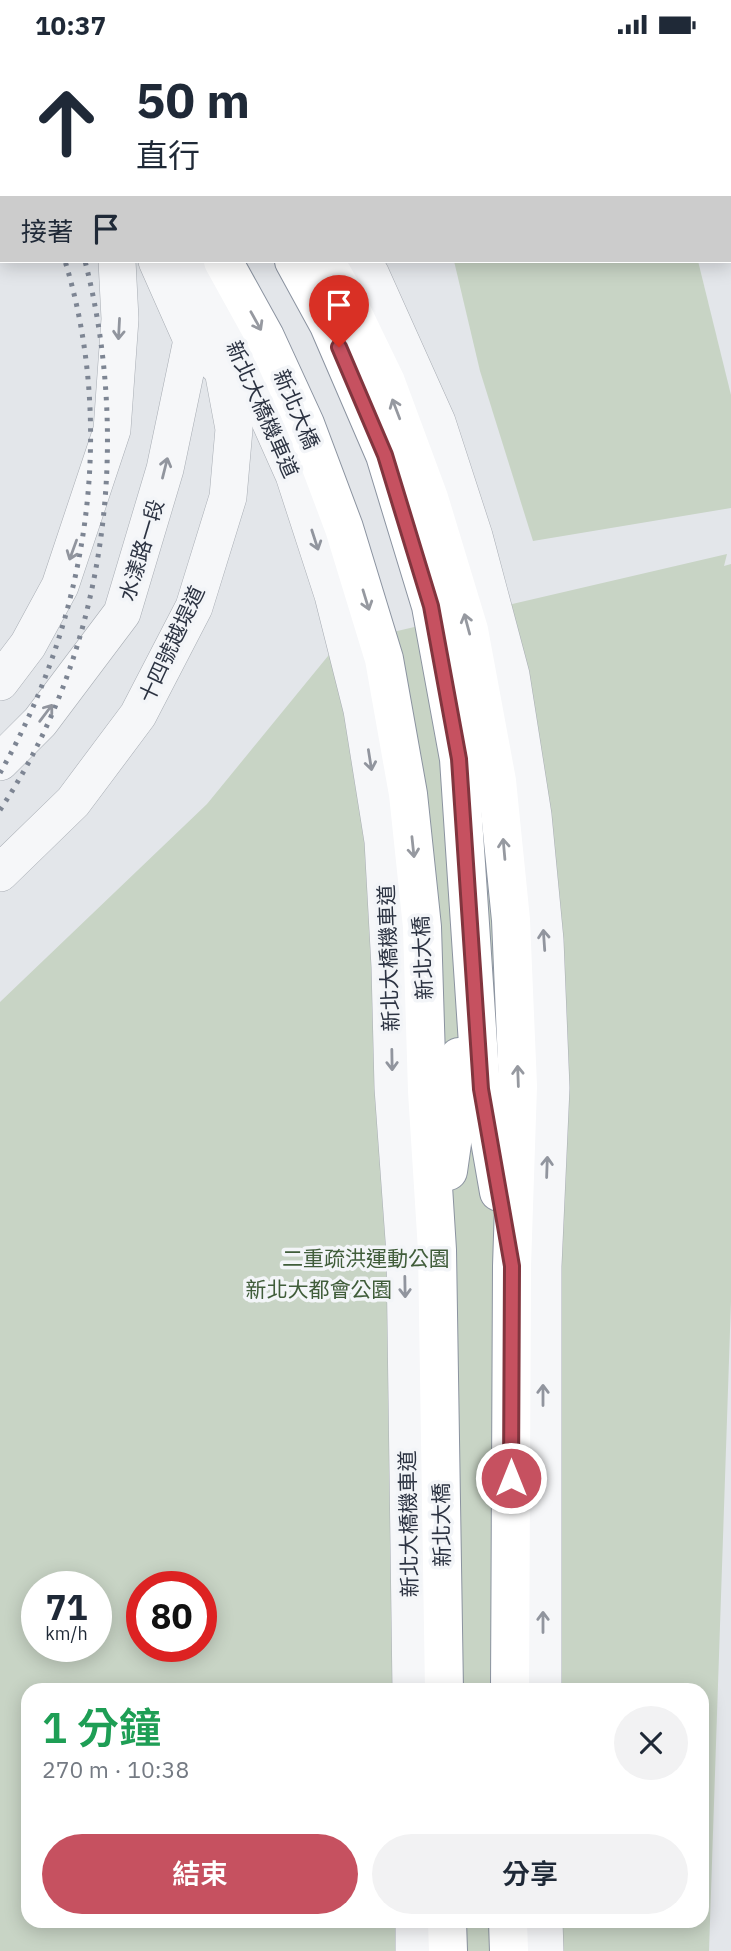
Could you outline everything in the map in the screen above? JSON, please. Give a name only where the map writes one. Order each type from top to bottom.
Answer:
[{"type":"highway","name":"新北大橋","points":[[224,263],[265,337],[304,423],[344,528],[384,659],[408,794],[422,927],[427,1091],[437,1249],[444,1683]]},
{"type":"highway","points":[[270,263],[312,338],[365,463],[410,616],[439,760],[460,1087],[437,1249]]},
{"type":"highway","points":[[295,263],[330,325],[385,455],[431,606],[459,759],[481,1089],[512,1266]]},
{"type":"highway","points":[[326,263],[386,382],[429,498],[469,630],[498,781],[511,919],[518,1086],[512,1266],[510,1683]]},
{"type":"highway","points":[[447,1928],[448,1951]]},
{"type":"highway","points":[[508,1928],[509,1951]]},
{"type":"street","points":[[0,682],[28,645],[60,586],[112,430],[120,319],[117,263]]},
{"type":"street","points":[[158,263],[192,340]]},
{"type":"street","name":"水漾路一段","points":[[0,762],[40,722],[122,613],[165,469],[192,340],[187,263]]},
{"type":"street","name":"新北大橋機車道","points":[[188,263],[231,334],[298,487],[333,595],[362,710],[383,841],[393,1088],[405,1254],[411,1683]]},
{"type":"street","points":[[364,263],[437,422],[474,536],[511,675],[533,815],[545,940],[551,1088],[543,1266],[544,1683]]},
{"type":"street","name":"十四號越堤道","points":[[0,873],[73,801],[138,715],[194,607],[228,497],[234,429],[223,370],[192,340]]},
{"type":"street","points":[[414,1928],[414,1951]]},
{"type":"street","points":[[544,1928],[545,1951]]},
{"type":"green space","points":[[454,263],[698,263],[731,395],[731,508],[533,541],[480,371]]},
{"type":"green space","name":"二重疏洪運動公園","points":[[727,554],[724,566],[731,564],[731,1301],[709,1951],[0,1951],[0,1002],[207,804],[337,645]]},
{"type":"railway","points":[[0,773],[30,714],[54,652],[73,589],[85,523],[90,457],[89,391],[81,326],[65,263]]},
{"type":"railway","points":[[0,810],[36,748],[65,683],[86,615],[100,545],[107,473],[106,402],[99,331],[85,263]]},
{"type":"route","points":[[339,347],[385,455],[431,606],[459,759],[481,1089],[512,1266],[511,1478]]},
{"type":"park label","name":"新北大都會公園","points":[[319,1289]]}]
